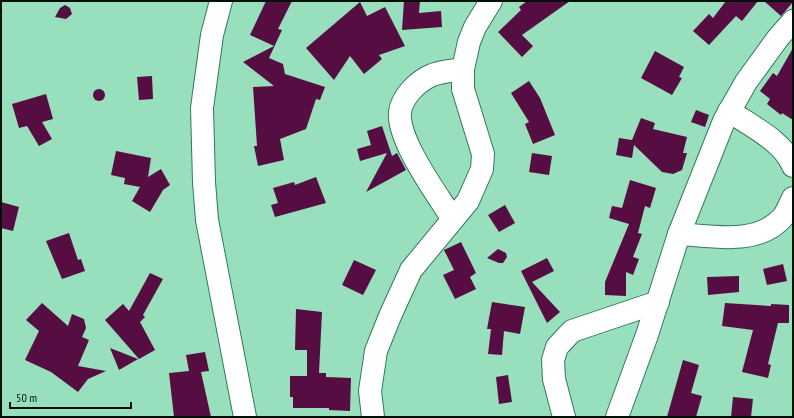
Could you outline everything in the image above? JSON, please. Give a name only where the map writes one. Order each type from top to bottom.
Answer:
[{"type":"street","points":[[221,1],[212,35],[202,108],[204,182],[210,234],[244,417]]},
{"type":"street","points":[[372,417],[370,391],[376,351],[390,316],[411,270],[452,218],[468,201],[482,169],[483,154],[463,88],[463,69],[469,42],[475,27],[491,1]]},
{"type":"street","points":[[617,417],[658,302],[679,234],[729,111],[746,82],[778,38],[793,21]]},
{"type":"street","points":[[452,218],[413,155],[403,131],[400,112],[414,86],[431,75],[463,69]]},
{"type":"street","points":[[729,111],[769,138],[789,156],[793,166]]},
{"type":"street","points":[[679,234],[747,237],[766,230],[783,217],[793,198]]},
{"type":"street","points":[[564,417],[554,380],[553,360],[557,347],[572,331],[658,302]]},
{"type":"building","points":[[266,1],[292,1],[278,29],[282,30],[269,58],[283,64],[285,74],[325,87],[320,100],[316,99],[306,129],[280,139],[284,160],[258,166],[254,146],[257,146],[253,87],[274,86],[243,62],[274,46],[250,35]]},
{"type":"building","points":[[404,1],[420,1],[419,13],[441,11],[442,27],[402,30]]},
{"type":"building","points":[[527,1],[570,1],[522,35],[533,46],[522,57],[498,32],[521,10],[519,7]]},
{"type":"building","points":[[726,1],[758,1],[742,21],[736,16],[709,45],[693,31],[709,14],[713,18]]},
{"type":"building","points":[[764,1],[793,1],[793,2],[781,16]]},
{"type":"building","points":[[360,2],[367,16],[385,7],[405,46],[379,55],[382,59],[364,74],[350,56],[334,80],[306,48]]},
{"type":"building","points":[[65,5],[70,8],[72,14],[66,19],[55,17],[60,8]]},
{"type":"building","points":[[793,48],[793,120],[782,113],[781,115],[767,104],[770,99],[760,91],[773,73],[777,76]]},
{"type":"building","points":[[655,51],[684,67],[679,77],[682,78],[672,95],[641,78]]},
{"type":"building","points":[[152,76],[153,99],[139,100],[137,77]]},
{"type":"building","points":[[529,81],[540,98],[555,135],[533,144],[525,124],[529,122],[511,93]]},
{"type":"building","points":[[97,89],[101,89],[105,95],[101,101],[97,101],[93,97],[93,93]]},
{"type":"building","points":[[46,94],[53,119],[42,122],[52,139],[39,146],[27,126],[19,128],[12,104]]},
{"type":"building","points":[[696,110],[709,115],[705,127],[691,122]]},
{"type":"building","points":[[641,118],[655,123],[653,129],[687,137],[683,153],[687,153],[682,170],[673,174],[662,172],[634,145],[632,158],[616,155],[619,138],[632,140]]},
{"type":"building","points":[[382,126],[392,156],[397,153],[406,170],[366,192],[387,153],[360,161],[357,149],[371,145],[367,131]]},
{"type":"building","points":[[116,151],[151,158],[148,177],[161,169],[170,185],[163,190],[150,212],[132,201],[140,187],[124,184],[125,178],[111,175]]},
{"type":"building","points":[[532,153],[552,156],[549,175],[529,172]]},
{"type":"building","points":[[316,177],[326,203],[275,217],[271,205],[278,203],[273,188],[294,182],[295,185]]},
{"type":"building","points":[[630,180],[656,188],[650,208],[645,206],[638,233],[642,234],[633,257],[639,259],[633,275],[626,272],[626,296],[605,295],[605,282],[629,224],[609,218],[612,206],[622,208]]},
{"type":"building","points":[[1,202],[19,207],[13,231],[1,228]]},
{"type":"building","points":[[505,205],[515,223],[499,232],[488,215]]},
{"type":"building","points":[[69,233],[78,260],[81,259],[85,271],[62,279],[46,241]]},
{"type":"building","points":[[461,242],[476,273],[470,277],[476,289],[455,299],[443,275],[454,270],[444,250]]},
{"type":"building","points":[[498,249],[506,253],[507,257],[503,263],[487,258]]},
{"type":"building","points":[[547,258],[554,271],[532,282],[560,312],[547,323],[521,271]]},
{"type":"building","points":[[354,260],[376,270],[363,295],[342,285]]},
{"type":"building","points":[[783,264],[787,281],[767,285],[763,269]]},
{"type":"building","points":[[150,273],[163,279],[143,315],[145,317],[140,322],[155,350],[139,359],[105,320],[123,304],[129,311]]},
{"type":"building","points":[[739,276],[739,292],[708,295],[707,277]]},
{"type":"building","points":[[492,302],[525,307],[520,334],[504,331],[502,355],[488,354],[491,329],[487,329]]},
{"type":"building","points":[[42,303],[68,326],[72,314],[84,319],[86,328],[82,337],[89,340],[78,366],[106,371],[88,379],[78,392],[51,372],[25,360],[39,331],[26,320]]},
{"type":"building","points":[[725,303],[771,306],[771,304],[789,305],[789,323],[778,323],[768,364],[771,365],[768,378],[742,372],[753,330],[722,326]]},
{"type":"building","points":[[296,309],[322,312],[319,373],[326,373],[326,377],[351,378],[350,411],[329,410],[329,408],[293,408],[293,397],[290,397],[290,376],[307,376],[307,350],[295,350]]},
{"type":"building","points":[[110,348],[138,359],[119,370]]},
{"type":"building","points":[[205,352],[209,371],[201,372],[211,417],[174,417],[169,373],[189,371],[186,355]]},
{"type":"building","points":[[683,360],[699,365],[691,393],[702,396],[696,417],[667,417]]},
{"type":"building","points":[[508,375],[512,402],[499,404],[496,377]]},
{"type":"building","points":[[733,397],[753,399],[751,417],[731,417]]}]
